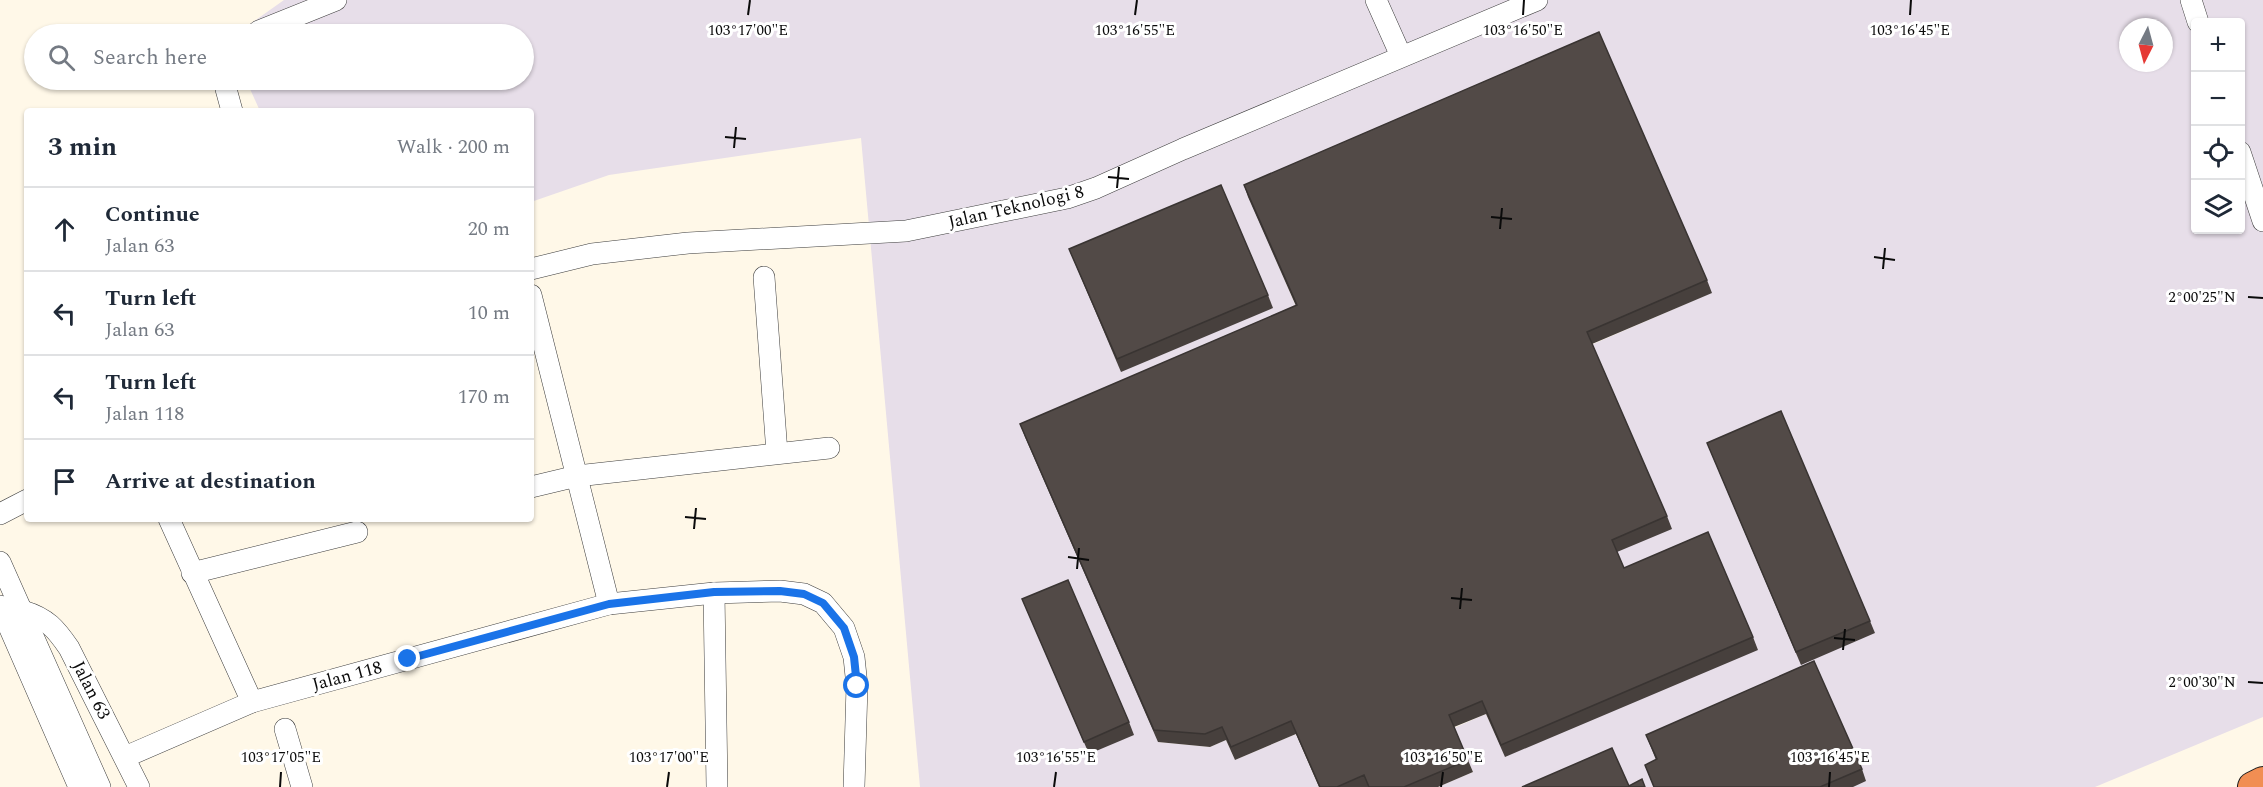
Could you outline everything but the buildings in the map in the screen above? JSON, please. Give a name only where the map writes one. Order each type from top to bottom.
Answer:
[{"type":"highway","points":[[2253,787],[2263,782]]},
{"type":"street","points":[[276,24],[336,0]]},
{"type":"street","points":[[1376,0],[1401,57]]},
{"type":"street","name":"Jalan Teknologi 8","points":[[534,268],[592,254],[688,243],[906,231],[1067,198],[1096,188],[1182,149],[1537,0]]},
{"type":"street","points":[[2191,0],[2197,18]]},
{"type":"street","points":[[226,90],[231,108]]},
{"type":"street","points":[[2245,165],[2263,221]]},
{"type":"street","points":[[764,277],[777,453]]},
{"type":"street","points":[[536,332],[577,476],[609,604]]},
{"type":"street","points":[[534,486],[577,476],[829,448]]},
{"type":"street","points":[[0,514],[24,502]]},
{"type":"street","points":[[170,522],[252,702]]},
{"type":"street","points":[[192,573],[357,532]]},
{"type":"street","points":[[0,561],[100,787]]},
{"type":"street","name":"Jalan 118","points":[[125,756],[252,702],[609,604],[714,592],[780,591],[804,594],[823,603],[844,628],[854,657],[857,686],[854,787]]},
{"type":"street","points":[[714,592],[717,787]]},
{"type":"street","points":[[0,606],[79,787]]},
{"type":"street","name":"Jalan 63","points":[[23,611],[36,615],[54,627],[69,648],[139,787]]},
{"type":"street","points":[[285,729],[302,787]]},
{"type":"shaded area","points":[[284,0],[2263,0],[2263,717],[2095,787],[1438,787],[1473,772],[1454,728],[1486,714],[1506,757],[1628,581],[1616,552],[1671,528],[1591,345],[1711,293],[1249,197],[1301,318],[1158,742],[1210,747],[1226,740],[1235,760],[1296,734],[1319,787],[920,787],[861,138],[609,175],[534,201],[534,108],[259,108],[251,90],[534,90],[534,24],[250,24]]},
{"type":"route","points":[[408,659],[609,604],[714,592],[780,591],[804,594],[823,603],[844,628],[854,657],[857,686]]}]
